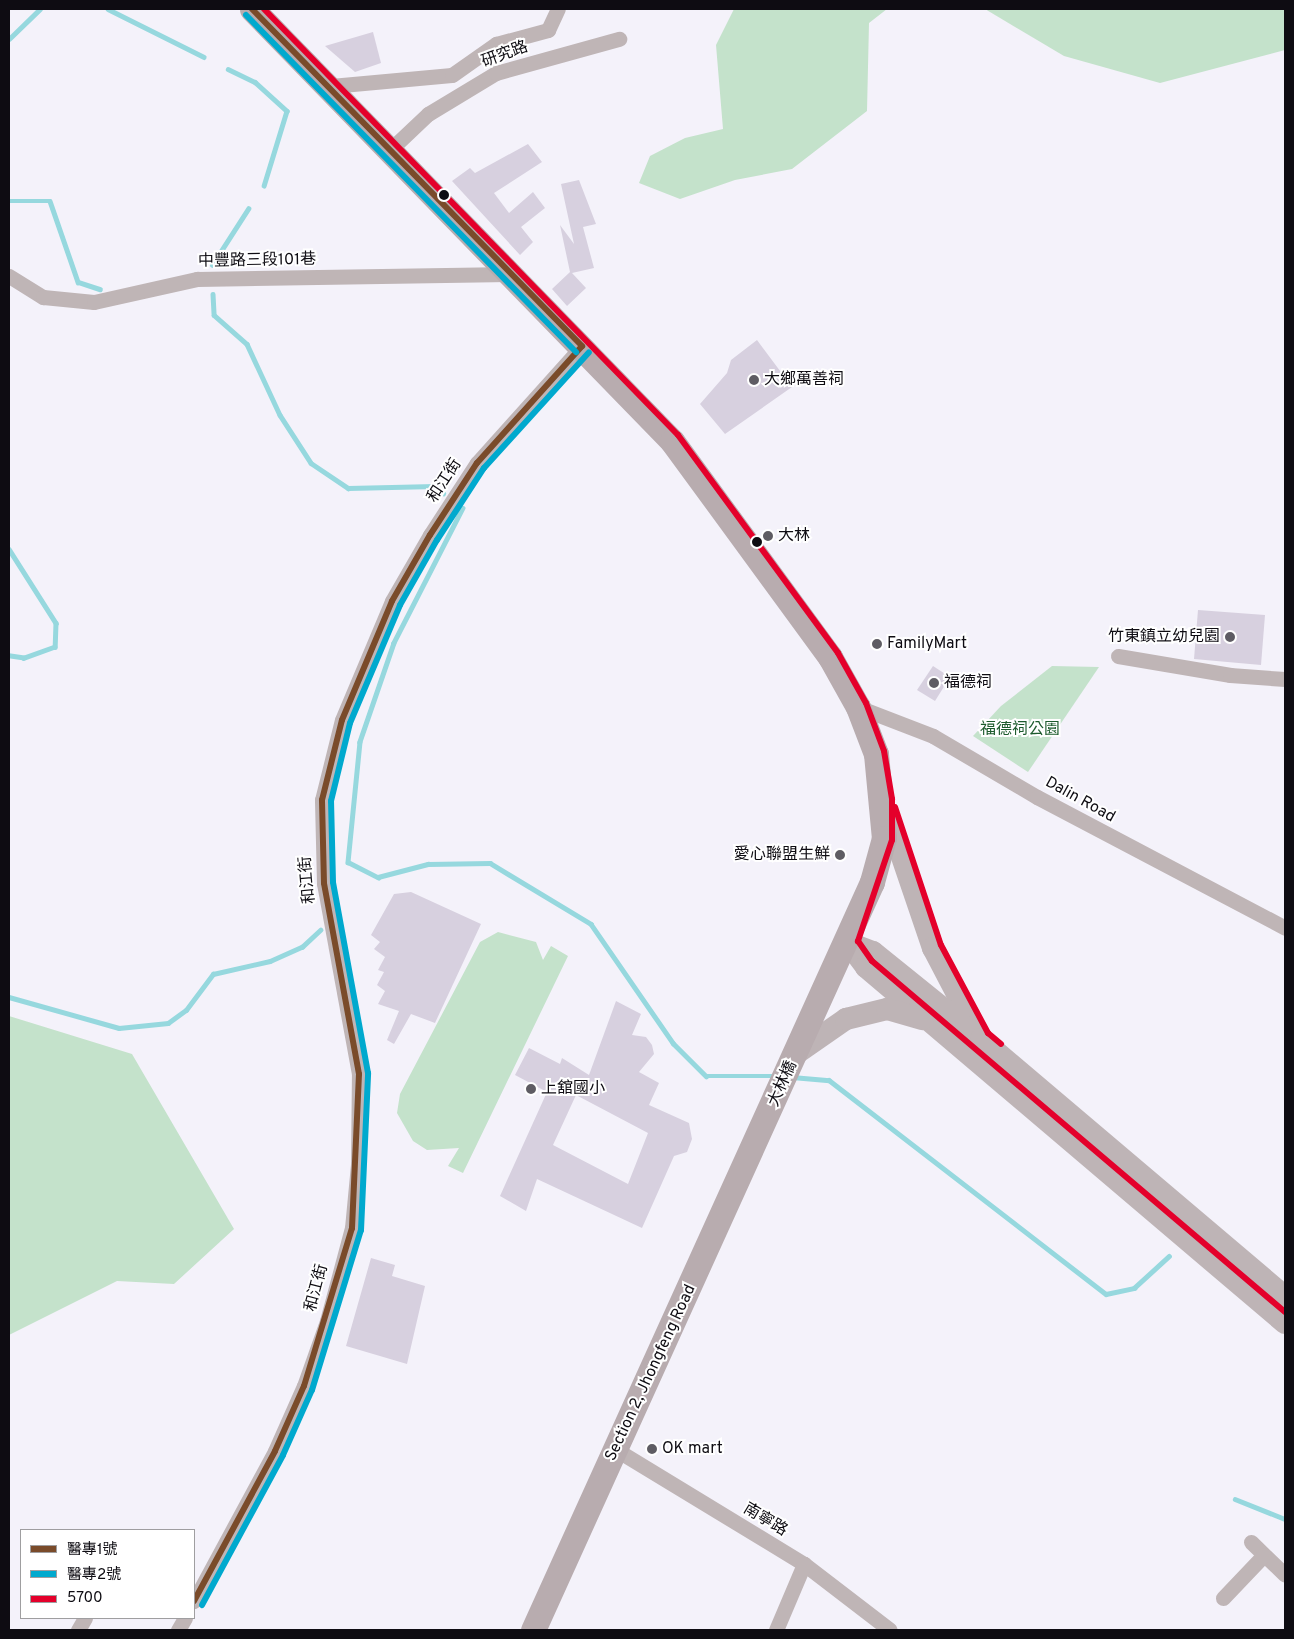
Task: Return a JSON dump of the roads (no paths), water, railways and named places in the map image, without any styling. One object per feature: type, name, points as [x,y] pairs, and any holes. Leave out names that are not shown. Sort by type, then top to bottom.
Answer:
[{"type":"main road","points":[[252,9],[392,148],[672,441],[807,622],[858,707],[876,754],[883,800],[884,838],[848,943],[797,1053]]},
{"type":"main road","name":"大林橋","points":[[769,1115],[797,1053]]},
{"type":"main road","name":"Section 2, Jhongfeng Road","points":[[532,1630],[769,1115]]},
{"type":"street","name":"研究路","points":[[331,86],[452,75],[496,44],[548,30],[558,9]]},
{"type":"street","name":"研究路","points":[[392,148],[428,114],[496,73],[619,39]]},
{"type":"street","name":"中豐路三段101巷","points":[[9,276],[42,297],[94,302],[196,280],[514,274]]},
{"type":"street","name":"和江街","points":[[195,1599],[275,1451],[304,1386],[327,1321],[352,1228],[358,1164],[359,1074],[324,883],[322,800],[342,720],[392,602],[435,527],[477,463],[582,346]]},
{"type":"street","points":[[1118,656],[1230,675],[1285,679]]},
{"type":"street","name":"Dalin Road","points":[[858,707],[933,736],[1054,806],[1285,928]]},
{"type":"street","points":[[883,800],[933,948],[981,1039]]},
{"type":"street","points":[[848,943],[866,967],[1285,1322]]},
{"type":"street","points":[[848,943],[873,952],[981,1039],[1285,1297]]},
{"type":"street","points":[[797,1053],[846,1018],[887,1009],[933,1022]]},
{"type":"street","name":"南寧路","points":[[616,1449],[804,1564],[890,1630]]},
{"type":"street","points":[[1251,1542],[1285,1575]]},
{"type":"street","points":[[1223,1598],[1264,1555]]},
{"type":"street","points":[[776,1630],[804,1564]]},
{"type":"street","points":[[78,1630],[84,1619]]},
{"type":"street","points":[[178,1630],[184,1619]]},
{"type":"waterway","points":[[9,39],[40,9]]},
{"type":"waterway","points":[[108,9],[204,57]]},
{"type":"waterway","points":[[228,69],[255,82],[287,111],[264,186]]},
{"type":"waterway","points":[[9,201],[50,201],[78,282],[100,289]]},
{"type":"waterway","points":[[212,265],[248,209]]},
{"type":"waterway","points":[[213,294],[214,315],[247,344],[280,415],[311,463],[348,488],[435,486],[443,493]]},
{"type":"waterway","points":[[463,508],[394,643],[360,742],[348,862],[378,877],[428,864],[490,863],[591,924],[673,1043],[706,1076],[774,1076]]},
{"type":"waterway","points":[[9,549],[56,623],[55,647],[24,658],[9,656]]},
{"type":"waterway","points":[[9,997],[119,1028],[168,1023],[186,1010],[213,974],[270,961],[302,947],[320,930]]},
{"type":"waterway","points":[[792,1077],[829,1080],[1106,1294],[1134,1288],[1169,1256]]},
{"type":"waterway","points":[[1235,1499],[1285,1519]]},
{"type":"place","name":"大鄉萬善祠","points":[[754,380]]},
{"type":"place","name":"大林","points":[[768,536]]},
{"type":"place","name":"竹東鎮立幼兒園","points":[[1230,637]]},
{"type":"place","name":"FamilyMart","points":[[877,644]]},
{"type":"place","name":"福德祠","points":[[934,683]]},
{"type":"place","name":"愛心聯盟生鮮","points":[[840,855]]},
{"type":"place","name":"上舘國小","points":[[531,1089]]},
{"type":"place","name":"OK mart","points":[[652,1449]]},
{"type":"park label","name":"福德祠公園","points":[[1020,730]]}]
